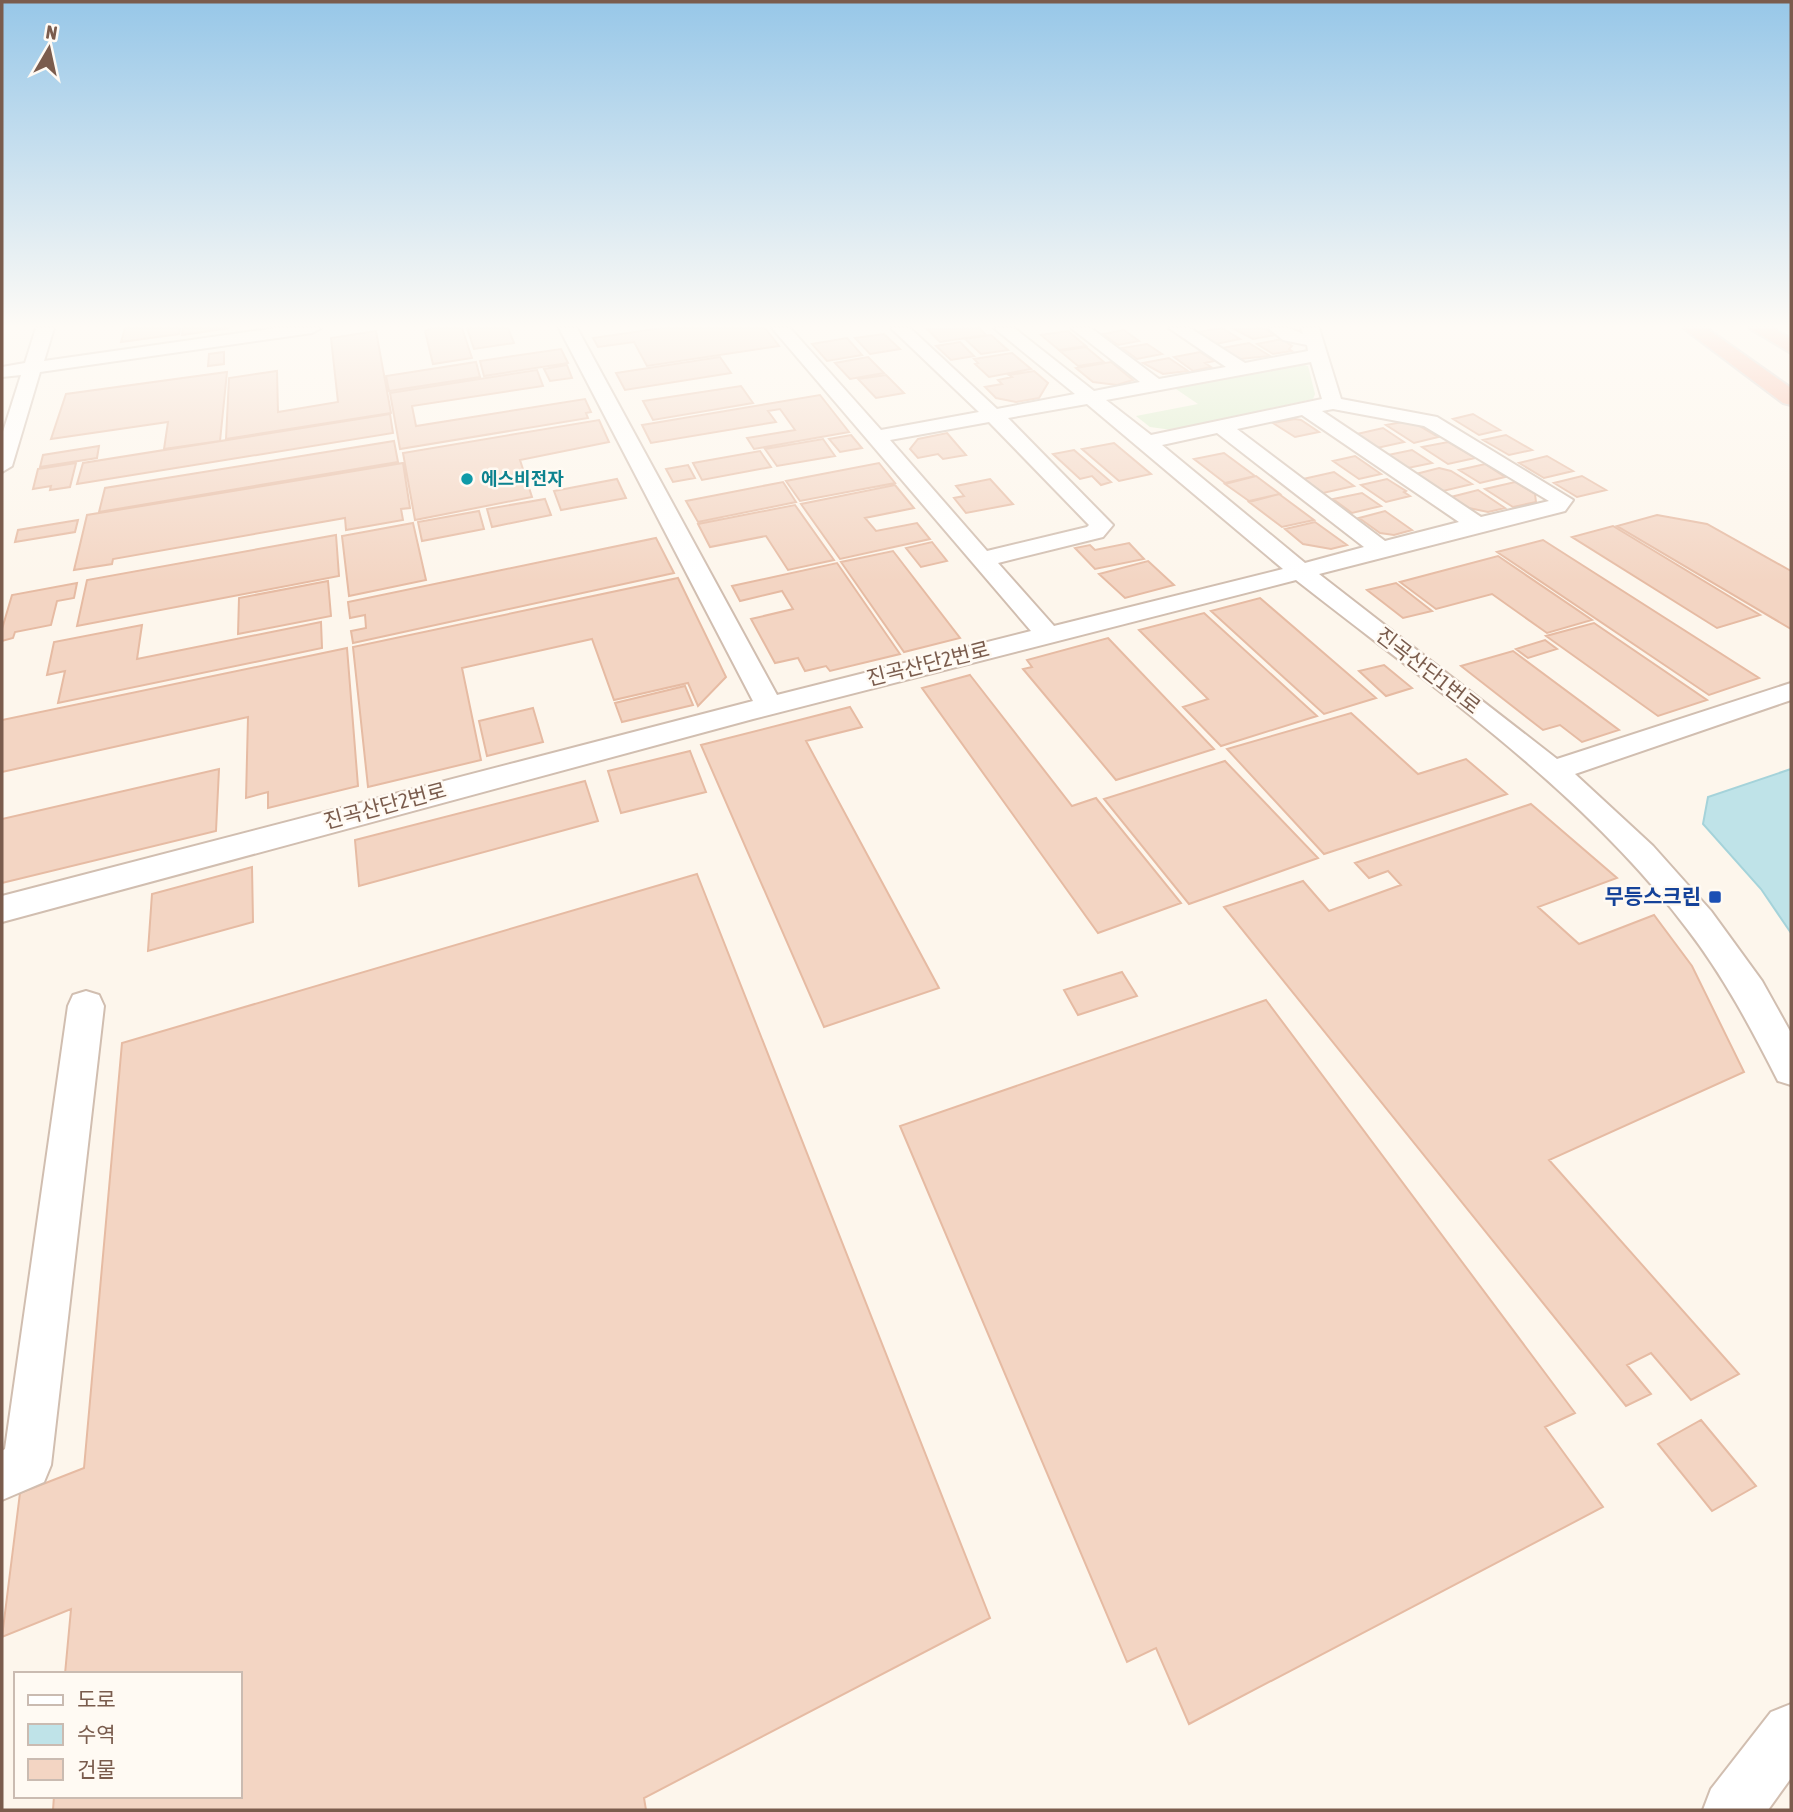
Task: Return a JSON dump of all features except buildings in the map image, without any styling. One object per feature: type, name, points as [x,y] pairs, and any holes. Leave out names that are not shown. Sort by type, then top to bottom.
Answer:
[{"type":"street","points":[[2,466],[19,413]]},
{"type":"street","points":[[613,413],[768,704]]},
{"type":"street","points":[[855,413],[1047,634]]},
{"type":"street","points":[[983,559],[1095,532],[1102,525],[990,413]]},
{"type":"street","points":[[876,437],[1005,413]]},
{"type":"street","points":[[1109,413],[1301,572]]},
{"type":"street","name":"진곡산단2번로","points":[[1147,442],[1286,413]]},
{"type":"street","points":[[1313,413],[1475,523]]},
{"type":"street","name":"진곡산단2번로","points":[[2,909],[768,704],[1301,572],[1475,523],[1557,506],[1562,500],[1430,421],[1385,413]]},
{"type":"street","points":[[1222,427],[1381,549]]},
{"type":"street","name":"진곡산단1번로","points":[[1301,572],[1554,770],[1656,865],[1721,949],[1774,1029],[1791,1069]]},
{"type":"street","points":[[1554,770],[1791,691]]},
{"type":"street","points":[[2,1475],[27,1465],[86,1006]]},
{"type":"street","points":[[1732,1810],[1791,1732]]},
{"type":"green space","points":[[1154,413],[1251,413],[1172,430],[1150,427],[1136,416]]},
{"type":"water","points":[[1791,769],[1791,933],[1761,889],[1703,824],[1708,797]]},
{"type":"place","name":"에스비전자","points":[[467,479]]},
{"type":"place","name":"무등스크린","points":[[1715,897]]}]
